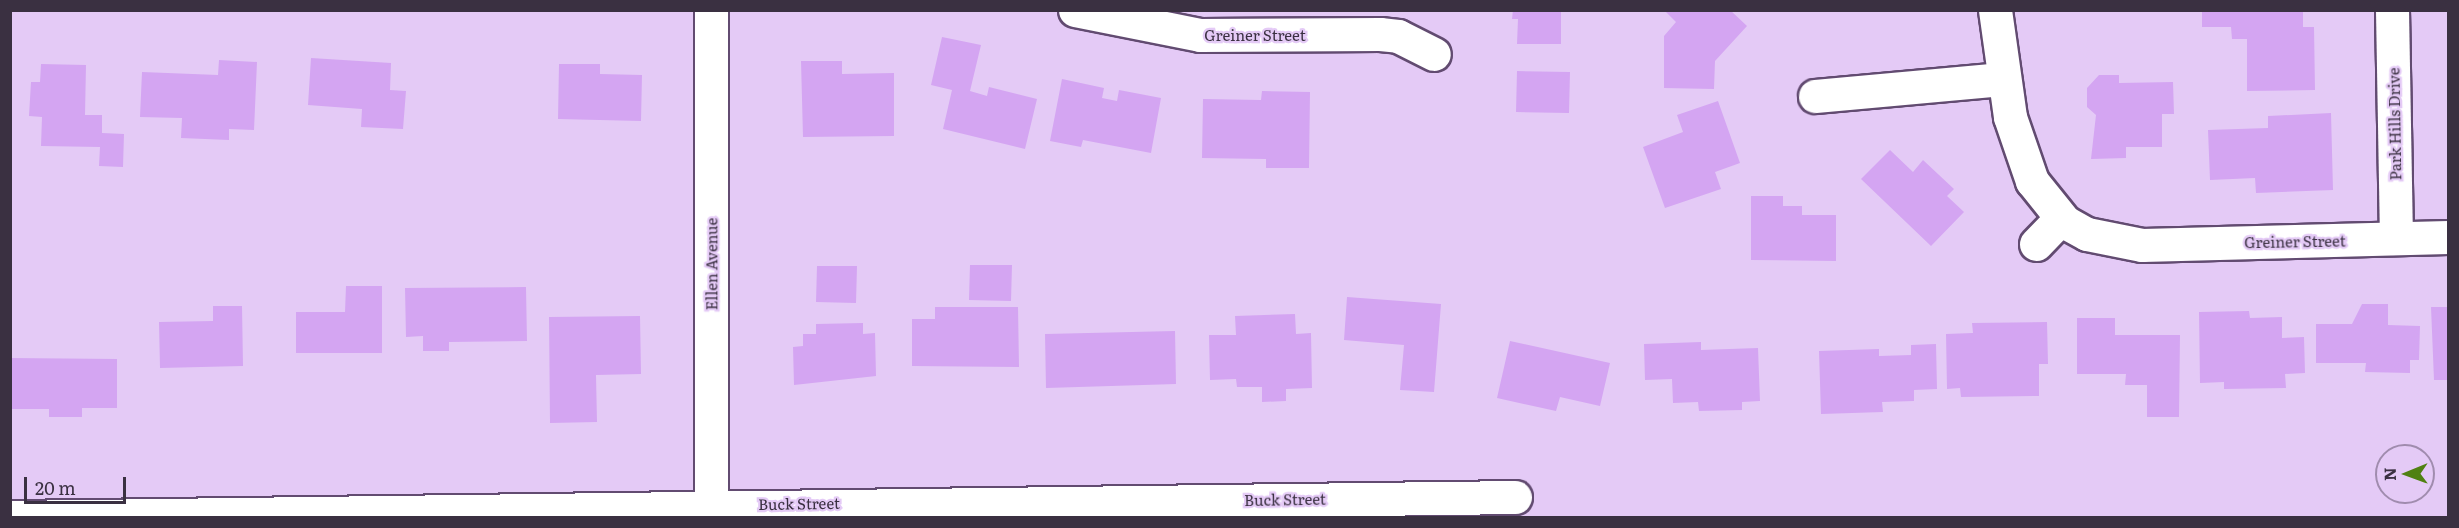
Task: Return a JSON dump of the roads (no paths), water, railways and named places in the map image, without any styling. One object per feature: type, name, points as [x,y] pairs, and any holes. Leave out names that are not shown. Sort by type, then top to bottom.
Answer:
[{"type":"street","name":"Ellen Avenue","points":[[711,10],[711,511]]},
{"type":"street","name":"Greiner Street","points":[[1075,10],[1200,35],[1398,36],[1434,54]]},
{"type":"street","points":[[1995,10],[2002,80],[2032,181],[2061,218],[2036,244]]},
{"type":"street","name":"Park Hills Drive","points":[[2392,10],[2396,238]]},
{"type":"street","points":[[1815,96],[2002,80]]},
{"type":"street","name":"Greiner Street","points":[[2061,218],[2087,234],[2142,244],[2448,237]]},
{"type":"street","name":"Buck Street","points":[[10,517],[711,511],[1515,497]]}]
